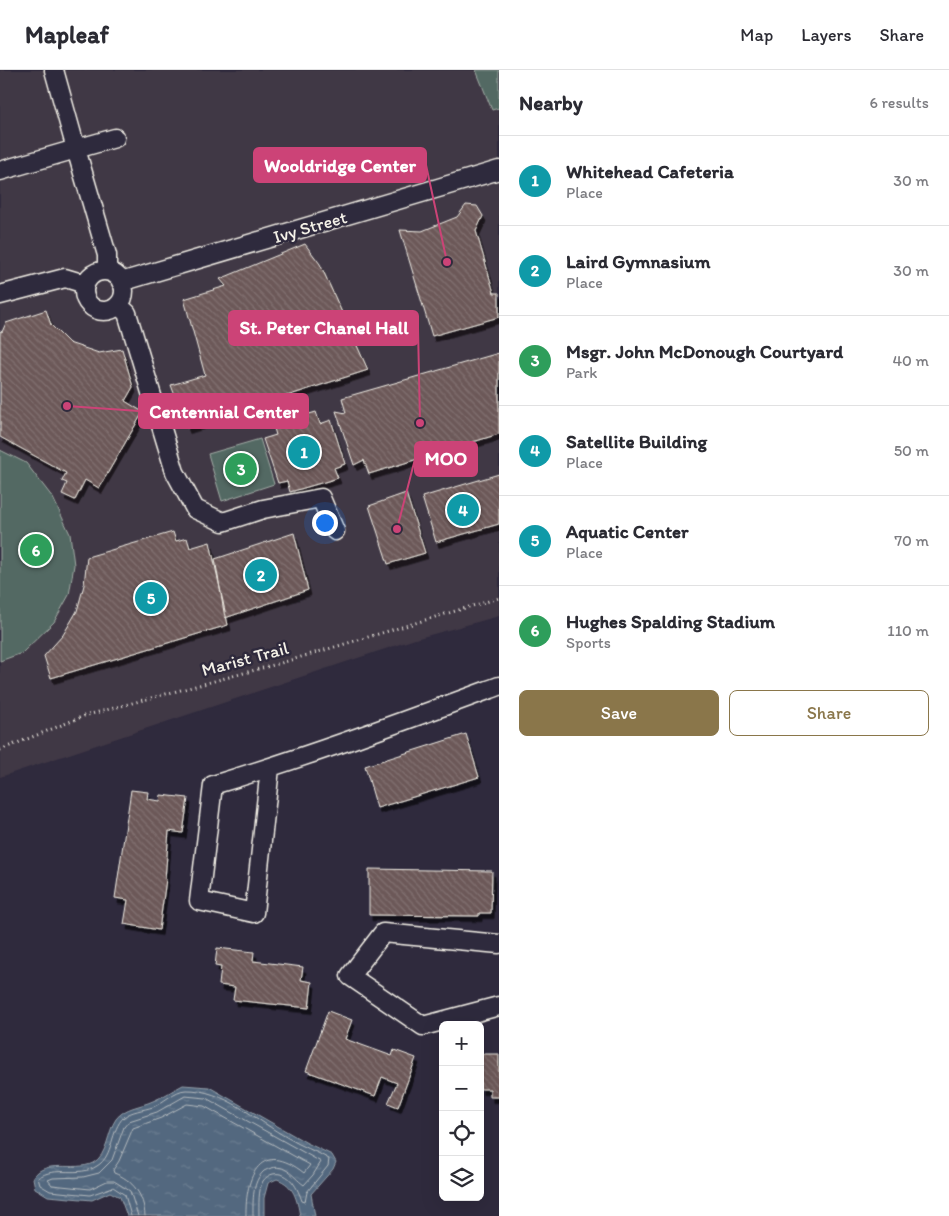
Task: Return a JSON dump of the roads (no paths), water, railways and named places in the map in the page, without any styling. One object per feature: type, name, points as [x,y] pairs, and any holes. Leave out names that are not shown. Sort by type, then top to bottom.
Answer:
[{"type":"street","points":[[54,70],[108,255],[107,271]]},
{"type":"street","points":[[0,171],[115,138]]},
{"type":"street","name":"Ivy Street","points":[[121,282],[499,170]]},
{"type":"street","points":[[107,271],[117,276],[121,282],[123,293],[118,305],[106,310],[93,308],[85,298],[85,284],[93,274],[107,271]]},
{"type":"street","points":[[0,295],[65,278],[85,284]]},
{"type":"street","points":[[118,305],[127,313],[175,472],[195,509],[223,522],[263,509],[321,498],[335,531]]},
{"type":"street","points":[[270,768],[254,913],[199,901],[213,785],[270,768],[499,686]]},
{"type":"street","points":[[499,944],[383,933],[350,976],[423,1026],[499,1006]]},
{"type":"water","points":[[183,1085],[209,1087],[307,1143],[332,1155],[336,1162],[333,1169],[311,1194],[315,1216],[300,1216],[294,1193],[287,1185],[277,1179],[268,1183],[264,1198],[264,1216],[127,1216],[120,1197],[110,1192],[92,1200],[48,1196],[35,1188],[33,1178],[44,1168],[93,1163],[102,1155],[113,1124],[120,1115]]},
{"type":"place","name":"Wooldridge Center","points":[[447,262]]},
{"type":"place","name":"Centennial Center","points":[[67,406]]},
{"type":"place","name":"St. Peter Chanel Hall","points":[[420,423]]},
{"type":"place","name":"Whitehead Cafeteria","points":[[304,452]]},
{"type":"place","name":"Msgr. John McDonough Courtyard","points":[[241,469]]},
{"type":"place","name":"Satellite Building","points":[[463,510]]},
{"type":"place","name":"MOO","points":[[397,529]]},
{"type":"place","name":"Hughes Spalding Stadium","points":[[36,550]]},
{"type":"place","name":"Laird Gymnasium","points":[[261,575]]},
{"type":"place","name":"Aquatic Center","points":[[151,598]]}]
